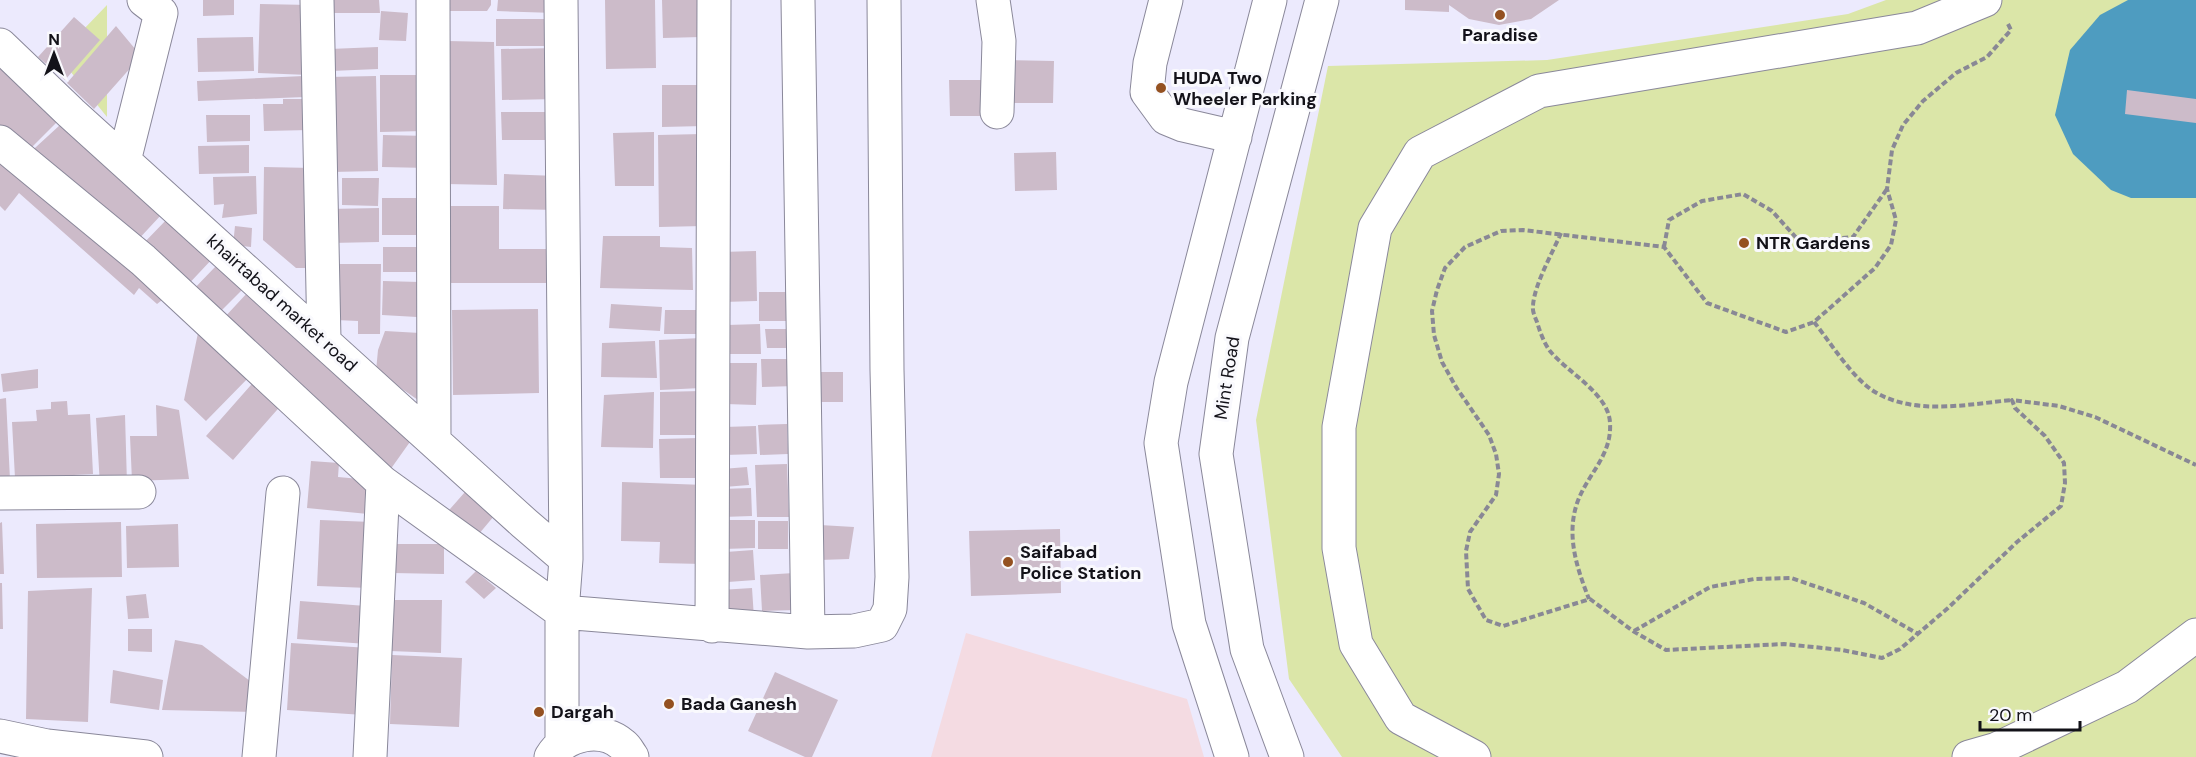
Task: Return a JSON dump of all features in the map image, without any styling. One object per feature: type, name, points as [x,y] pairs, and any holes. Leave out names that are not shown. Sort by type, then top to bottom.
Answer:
[{"type":"street","points":[[124,161],[161,13],[144,0]]},
{"type":"street","points":[[317,0],[324,340]]},
{"type":"street","points":[[433,0],[434,441]]},
{"type":"street","points":[[557,750],[566,559],[561,0]]},
{"type":"street","points":[[712,626],[714,0]]},
{"type":"street","points":[[798,0],[808,632]]},
{"type":"street","points":[[0,142],[143,261],[383,483],[562,612],[712,626],[808,632],[854,631],[882,625],[890,609],[892,577],[887,370],[884,0]]},
{"type":"street","points":[[993,0],[999,41],[997,112]]},
{"type":"street","points":[[1166,0],[1150,63],[1147,92],[1167,118],[1183,125],[1235,136]]},
{"type":"street","points":[[1232,757],[1189,624],[1161,442],[1171,382],[1270,0]]},
{"type":"street","name":"Mint Road","points":[[1287,757],[1247,649],[1216,454],[1232,338],[1322,0]]},
{"type":"street","points":[[1474,757],[1401,718],[1356,644],[1339,548],[1339,428],[1374,228],[1420,153],[1539,91],[1917,28],[1995,10]]},
{"type":"street","name":"khairtabad market road","points":[[0,45],[124,161],[566,559]]},
{"type":"street","points":[[1161,442],[1216,454]]},
{"type":"street","points":[[370,757],[383,483]]},
{"type":"street","points":[[0,493],[139,492]]},
{"type":"street","points":[[259,757],[283,493]]},
{"type":"street","points":[[1969,757],[1997,749],[2127,687],[2196,635]]},
{"type":"street","points":[[557,750],[582,734],[603,735],[622,744],[632,757]]},
{"type":"street","points":[[0,736],[47,751],[146,757]]},
{"type":"path","points":[[1590,599],[1503,626],[1485,620],[1468,590],[1466,551],[1470,532],[1496,495],[1499,474],[1496,454],[1489,435],[1442,362],[1434,335],[1432,311],[1445,268],[1465,247],[1500,231],[1561,233],[1664,247],[1707,303],[1786,332],[1814,322],[1875,268],[1891,245],[1896,220],[1887,189],[1892,150],[1903,125],[1923,101],[1956,73],[1987,57],[2012,30],[1995,10]]},
{"type":"path","points":[[1664,247],[1669,220],[1702,201],[1743,194],[1772,211],[1800,242],[1853,237],[1887,189]]},
{"type":"path","points":[[1561,233],[1535,292],[1532,307],[1541,334],[1550,351],[1588,386],[1606,408],[1610,421],[1609,436],[1602,460],[1579,497],[1572,524],[1573,549],[1578,572],[1590,599],[1633,631],[1666,650],[1784,644],[1842,650],[1882,658],[1900,649],[2017,542],[2061,506],[2065,483],[2064,463],[2045,436],[2015,408],[2012,400]]},
{"type":"path","points":[[1814,322],[1857,376],[1874,391],[1896,401],[1935,406],[2012,400],[2059,406],[2095,417],[2196,465]]},
{"type":"path","points":[[1633,631],[1710,587],[1754,579],[1791,578],[1864,603],[1918,634]]},
{"type":"shaded area","points":[[966,633],[1187,699],[1204,757],[931,757]]},
{"type":"green space","name":"NTR Gardens","points":[[1886,0],[2196,0],[2196,757],[1342,757],[1289,679],[1256,420],[1328,66],[1547,60],[1848,14]]},
{"type":"green space","points":[[107,5],[107,117],[58,56]]},
{"type":"water","points":[[2128,0],[2196,0],[2196,198],[2131,198],[2111,190],[2073,154],[2055,115],[2070,50],[2100,15]]},
{"type":"building","points":[[203,0],[234,0],[234,15],[203,16]]},
{"type":"building","points":[[329,0],[379,0],[380,13],[330,13]]},
{"type":"building","points":[[445,0],[491,0],[491,5],[487,11],[445,11]]},
{"type":"building","points":[[498,0],[555,0],[555,13],[497,11]]},
{"type":"building","points":[[605,0],[655,0],[656,68],[606,69]]},
{"type":"building","points":[[662,0],[700,0],[701,37],[663,38]]},
{"type":"building","name":"Paradise","points":[[1405,0],[1559,0],[1531,19],[1499,25],[1469,19],[1449,5],[1449,12],[1405,10]]},
{"type":"building","points":[[260,4],[310,5],[309,75],[258,73]]},
{"type":"building","points":[[381,11],[408,13],[406,41],[379,40]]},
{"type":"building","points":[[74,17],[100,40],[65,80],[38,57]]},
{"type":"building","points":[[496,19],[560,19],[550,46],[496,46]]},
{"type":"building","points":[[116,26],[141,56],[94,109],[67,83]]},
{"type":"building","points":[[253,37],[254,71],[198,72],[197,38]]},
{"type":"building","points":[[447,41],[494,42],[497,185],[446,184]]},
{"type":"building","points":[[378,47],[378,69],[331,71],[330,49]]},
{"type":"building","points":[[557,48],[558,99],[502,100],[501,49]]},
{"type":"building","points":[[1009,60],[1054,61],[1053,103],[1009,103]]},
{"type":"building","points":[[0,66],[60,119],[26,153],[0,133]]},
{"type":"building","points":[[380,75],[425,75],[425,131],[380,132]]},
{"type":"building","points":[[304,76],[305,97],[198,101],[197,81]]},
{"type":"building","points":[[376,76],[378,171],[331,172],[328,77]]},
{"type":"building","points":[[949,80],[985,80],[986,116],[950,116]]},
{"type":"building","points":[[662,85],[703,85],[704,126],[662,127]]},
{"type":"building","points":[[2127,90],[2196,99],[2196,123],[2125,114]]},
{"type":"building","points":[[283,99],[304,99],[310,130],[264,131],[263,104],[283,104]]},
{"type":"building","points":[[501,112],[555,112],[558,140],[502,140]]},
{"type":"building","points":[[206,115],[250,115],[250,141],[207,142]]},
{"type":"building","points":[[60,125],[162,214],[135,243],[24,158]]},
{"type":"building","points":[[654,132],[654,186],[615,186],[613,133]]},
{"type":"building","points":[[702,134],[703,226],[659,227],[658,135]]},
{"type":"building","points":[[383,135],[429,136],[428,168],[382,167]]},
{"type":"building","points":[[249,145],[249,173],[199,174],[198,146]]},
{"type":"building","points":[[0,147],[171,293],[157,304],[139,288],[134,295],[19,193],[5,211],[0,206]]},
{"type":"building","points":[[1056,152],[1057,190],[1015,191],[1014,153]]},
{"type":"building","points":[[264,167],[313,168],[312,268],[296,268],[263,240]]},
{"type":"building","points":[[504,174],[558,176],[558,210],[503,209]]},
{"type":"building","points":[[256,176],[257,214],[222,218],[224,204],[214,205],[213,177]]},
{"type":"building","points":[[342,178],[379,178],[378,206],[342,205]]},
{"type":"building","points":[[382,198],[426,198],[426,235],[382,235]]},
{"type":"building","points":[[448,206],[499,206],[499,249],[552,249],[552,283],[449,283]]},
{"type":"building","points":[[379,208],[379,242],[330,243],[328,209]]},
{"type":"building","points":[[171,215],[214,257],[183,290],[139,248]]},
{"type":"building","points":[[235,226],[252,228],[251,247],[233,245]]},
{"type":"building","points":[[603,236],[660,236],[660,247],[692,248],[693,290],[600,288]]},
{"type":"building","points":[[383,247],[422,247],[422,272],[383,272]]},
{"type":"building","points":[[756,251],[757,301],[723,302],[721,252]]},
{"type":"building","points":[[336,264],[381,264],[380,334],[358,334],[358,321],[336,320]]},
{"type":"building","points":[[216,266],[242,290],[215,317],[190,293]]},
{"type":"building","points":[[383,281],[419,282],[417,317],[382,315]]},
{"type":"building","points":[[248,292],[412,439],[390,470],[223,319]]},
{"type":"building","points":[[759,292],[793,292],[793,321],[759,321]]},
{"type":"building","points":[[611,304],[662,307],[660,331],[609,328]]},
{"type":"building","points":[[538,309],[539,393],[453,395],[452,310]]},
{"type":"building","points":[[665,310],[699,310],[699,334],[664,334]]},
{"type":"building","points":[[760,324],[761,354],[728,354],[727,325]]},
{"type":"building","points":[[765,329],[792,329],[792,348],[767,348]]},
{"type":"building","points":[[385,331],[420,333],[418,400],[376,371],[378,350]]},
{"type":"building","points":[[198,333],[253,373],[206,421],[184,400]]},
{"type":"building","points":[[701,338],[701,388],[660,390],[659,340]]},
{"type":"building","points":[[655,341],[657,378],[601,377],[602,343]]},
{"type":"building","points":[[761,359],[795,359],[795,386],[762,387]]},
{"type":"building","points":[[727,363],[757,363],[756,405],[726,404]]},
{"type":"building","points":[[38,369],[38,388],[3,392],[1,374]]},
{"type":"building","points":[[814,372],[843,372],[843,402],[814,402]]},
{"type":"building","points":[[257,378],[284,402],[233,460],[206,436]]},
{"type":"building","points":[[701,391],[699,435],[660,435],[660,392]]},
{"type":"building","points":[[654,392],[653,448],[601,447],[604,395]]},
{"type":"building","points":[[6,398],[10,480],[0,480],[0,399]]},
{"type":"building","points":[[67,401],[68,415],[90,414],[93,474],[15,478],[12,422],[37,421],[36,410],[51,409],[51,402]]},
{"type":"building","points":[[156,405],[179,410],[189,479],[132,481],[130,436],[157,436]]},
{"type":"building","points":[[125,415],[127,484],[100,486],[96,418]]},
{"type":"building","points":[[787,424],[788,454],[760,455],[758,425]]},
{"type":"building","points":[[756,426],[757,454],[725,455],[724,427]]},
{"type":"building","points":[[699,438],[699,478],[660,478],[659,439]]},
{"type":"building","points":[[311,461],[339,463],[338,477],[371,480],[368,514],[307,508]]},
{"type":"building","points":[[787,464],[789,517],[757,517],[755,465]]},
{"type":"building","points":[[747,467],[749,485],[724,487],[722,469]]},
{"type":"building","points":[[622,482],[705,485],[703,564],[659,563],[660,542],[621,541]]},
{"type":"building","points":[[751,488],[752,516],[722,517],[721,489]]},
{"type":"building","points":[[465,492],[494,516],[473,541],[443,517]]},
{"type":"building","points":[[320,520],[372,522],[369,588],[317,586]]},
{"type":"building","points":[[723,520],[755,520],[755,548],[723,549]]},
{"type":"building","points":[[758,521],[788,521],[788,549],[758,549]]},
{"type":"building","points":[[2,522],[4,574],[0,574],[0,523]]},
{"type":"building","points":[[121,522],[122,577],[37,578],[36,524]]},
{"type":"building","points":[[178,524],[179,567],[127,568],[126,526]]},
{"type":"building","points":[[820,525],[854,527],[849,559],[820,560]]},
{"type":"building","points":[[1060,529],[1061,593],[971,596],[969,531]]},
{"type":"building","points":[[394,544],[444,544],[444,574],[393,573]]},
{"type":"building","points":[[753,550],[755,580],[728,582],[726,552]]},
{"type":"building","points":[[476,571],[496,588],[484,599],[465,582]]},
{"type":"building","points":[[794,573],[796,610],[762,611],[760,575]]},
{"type":"building","points":[[0,583],[2,583],[3,629],[0,629]]},
{"type":"building","points":[[92,588],[88,722],[26,719],[28,591]]},
{"type":"building","points":[[752,588],[754,618],[723,621],[720,590]]},
{"type":"building","points":[[146,594],[149,618],[128,619],[126,596]]},
{"type":"building","points":[[391,600],[442,600],[441,653],[390,651]]},
{"type":"building","points":[[300,601],[366,606],[367,644],[297,639]]},
{"type":"building","points":[[128,629],[152,629],[152,652],[128,651]]},
{"type":"building","points":[[175,640],[202,645],[258,687],[255,712],[162,710]]},
{"type":"building","points":[[291,643],[369,648],[364,715],[287,710]]},
{"type":"building","points":[[392,655],[462,658],[459,727],[390,724]]},
{"type":"building","points":[[113,670],[163,680],[159,710],[110,703]]},
{"type":"building","points":[[775,672],[838,700],[812,757],[805,757],[748,731]]},
{"type":"place","name":"Paradise","points":[[1500,15]]},
{"type":"place","name":"HUDA Two Wheeler Parking","points":[[1161,88]]},
{"type":"place","name":"NTR Gardens","points":[[1744,243]]},
{"type":"place","name":"Saifabad Police Station","points":[[1008,562]]},
{"type":"place","name":"Bada Ganesh","points":[[669,704]]},
{"type":"place","name":"Dargah","points":[[539,712]]}]
